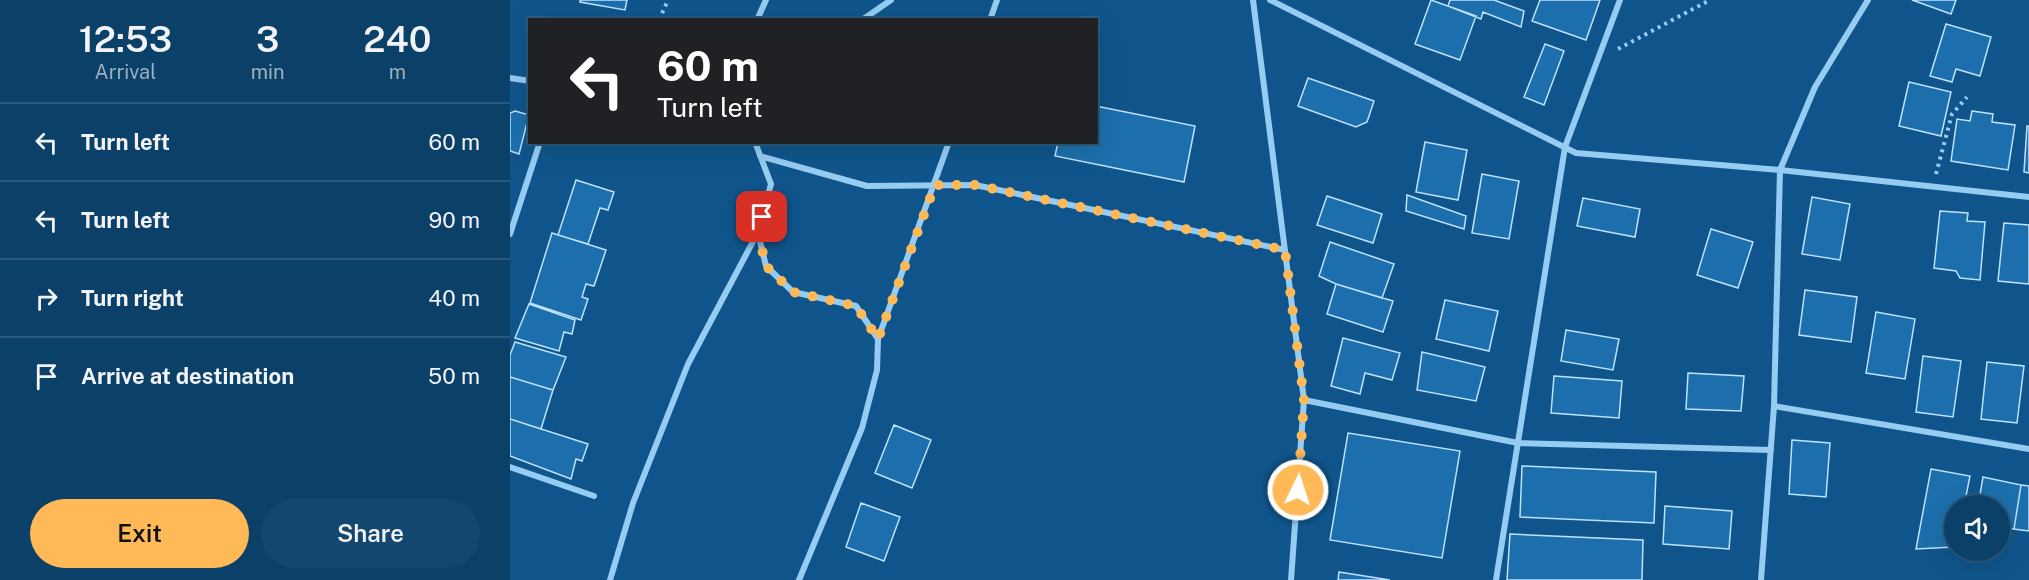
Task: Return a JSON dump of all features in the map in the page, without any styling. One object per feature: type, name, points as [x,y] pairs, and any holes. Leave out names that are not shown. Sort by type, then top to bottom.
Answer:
[{"type":"street","points":[[758,18],[766,0]]},
{"type":"street","points":[[865,18],[891,0]]},
{"type":"street","points":[[991,18],[997,0]]},
{"type":"street","points":[[1253,0],[1304,400],[1291,580]]},
{"type":"street","points":[[1270,0],[1576,153],[1780,170],[2029,197]]},
{"type":"street","points":[[1496,580],[1565,147],[1620,0]]},
{"type":"street","points":[[1761,580],[1774,406],[1780,170],[1815,87],[1868,0]]},
{"type":"street","points":[[510,78],[528,81]]},
{"type":"street","points":[[510,234],[539,144]]},
{"type":"street","points":[[610,580],[633,503],[688,364],[758,233],[771,184],[757,144]]},
{"type":"street","points":[[800,580],[862,428],[877,370],[878,339],[948,144]]},
{"type":"street","points":[[760,156],[867,186],[975,185],[1285,250]]},
{"type":"street","points":[[758,233],[766,266],[793,292],[856,306],[878,339]]},
{"type":"street","points":[[1304,400],[1518,443],[1771,450]]},
{"type":"street","points":[[1774,406],[2029,449]]},
{"type":"street","points":[[510,466],[594,496]]},
{"type":"path","points":[[660,18],[668,0]]},
{"type":"path","points":[[1597,60],[1710,0]]},
{"type":"path","points":[[1933,186],[1952,114],[1967,97]]},
{"type":"building","points":[[580,0],[627,0],[625,10],[580,2]]},
{"type":"building","points":[[1431,0],[1476,16],[1460,60],[1415,44]]},
{"type":"building","points":[[1450,0],[1494,0],[1524,11],[1521,27],[1483,12],[1481,19],[1448,6]]},
{"type":"building","points":[[1540,0],[1600,0],[1586,40],[1532,21]]},
{"type":"building","points":[[1912,0],[1956,0],[1951,14]]},
{"type":"building","points":[[1946,24],[1991,37],[1980,76],[1956,69],[1952,82],[1930,76]]},
{"type":"building","points":[[1545,44],[1564,51],[1544,105],[1524,97]]},
{"type":"building","points":[[1308,78],[1374,101],[1367,122],[1356,127],[1298,106]]},
{"type":"building","points":[[1909,82],[1951,92],[1941,136],[1899,126]]},
{"type":"building","points":[[1098,106],[1195,126],[1184,182],[1055,156],[1058,144],[1098,144]]},
{"type":"building","points":[[515,111],[528,115],[519,154],[510,151],[510,113]]},
{"type":"building","points":[[1972,111],[1993,114],[1992,122],[2015,125],[2008,170],[1951,161],[1957,119],[1970,121]]},
{"type":"building","points":[[2027,126],[2029,126],[2029,173],[2024,172]]},
{"type":"building","points":[[1425,142],[1467,150],[1458,200],[1416,192]]},
{"type":"building","points":[[1482,174],[1519,181],[1509,239],[1472,233]]},
{"type":"building","points":[[576,180],[614,192],[608,210],[600,208],[588,244],[558,235]]},
{"type":"building","points":[[1407,195],[1466,216],[1464,229],[1406,211]]},
{"type":"building","points":[[1327,196],[1382,214],[1373,243],[1317,225]]},
{"type":"building","points":[[1812,197],[1850,204],[1840,260],[1802,254]]},
{"type":"building","points":[[1583,198],[1640,209],[1635,237],[1577,226]]},
{"type":"building","points":[[1940,211],[1968,213],[1967,221],[1985,222],[1980,280],[1960,278],[1956,271],[1934,268]]},
{"type":"building","points":[[2004,223],[2029,225],[2029,284],[1998,281]]},
{"type":"building","points":[[1711,229],[1753,242],[1738,288],[1697,275]]},
{"type":"building","points":[[552,233],[606,250],[594,286],[586,284],[582,297],[588,299],[581,320],[530,303]]},
{"type":"building","points":[[1330,242],[1394,264],[1382,298],[1336,284],[1319,276]]},
{"type":"building","points":[[1336,284],[1393,301],[1383,332],[1327,314]]},
{"type":"building","points":[[1805,290],[1857,297],[1851,342],[1799,335]]},
{"type":"building","points":[[1445,300],[1498,311],[1489,351],[1436,339]]},
{"type":"building","points":[[529,304],[575,320],[572,334],[564,332],[559,351],[515,338]]},
{"type":"building","points":[[1876,312],[1915,319],[1905,379],[1866,373]]},
{"type":"building","points":[[1566,330],[1619,339],[1613,370],[1561,361]]},
{"type":"building","points":[[1343,338],[1400,353],[1392,380],[1365,373],[1360,394],[1331,386]]},
{"type":"building","points":[[515,342],[566,357],[553,390],[510,377],[510,355]]},
{"type":"building","points":[[1422,352],[1485,367],[1476,401],[1417,390]]},
{"type":"building","points":[[1923,356],[1961,361],[1953,417],[1916,412]]},
{"type":"building","points":[[1987,362],[2024,366],[2017,423],[1981,419]]},
{"type":"building","points":[[1688,373],[1744,376],[1741,411],[1686,409]]},
{"type":"building","points":[[1554,376],[1622,381],[1619,418],[1551,413]]},
{"type":"building","points":[[510,377],[553,390],[541,429],[510,419]]},
{"type":"building","points":[[510,419],[588,444],[582,461],[576,459],[571,479],[510,456]]},
{"type":"building","points":[[894,425],[931,440],[912,488],[875,473]]},
{"type":"building","points":[[1348,433],[1460,451],[1442,558],[1330,540]]},
{"type":"building","points":[[1792,440],[1830,443],[1826,497],[1789,494]]},
{"type":"building","points":[[1522,466],[1656,472],[1654,523],[1520,517]]},
{"type":"building","points":[[1931,469],[1970,476],[1966,495],[1944,495],[1944,548],[1916,549]]},
{"type":"building","points":[[1983,477],[2021,485],[2014,529],[2010,529],[2010,495],[1980,495]]},
{"type":"building","points":[[2021,485],[2029,486],[2029,531],[2014,529]]},
{"type":"building","points":[[861,503],[900,517],[884,561],[846,547]]},
{"type":"building","points":[[1665,506],[1732,511],[1729,549],[1663,544]]},
{"type":"building","points":[[1510,534],[1643,540],[1642,580],[1507,580]]},
{"type":"building","points":[[1339,572],[1390,580],[1338,580]]},
{"type":"route","points":[[762,217],[758,233],[766,266],[793,292],[856,306],[878,339],[935,185],[975,185],[1285,250],[1304,400],[1298,490]]}]
